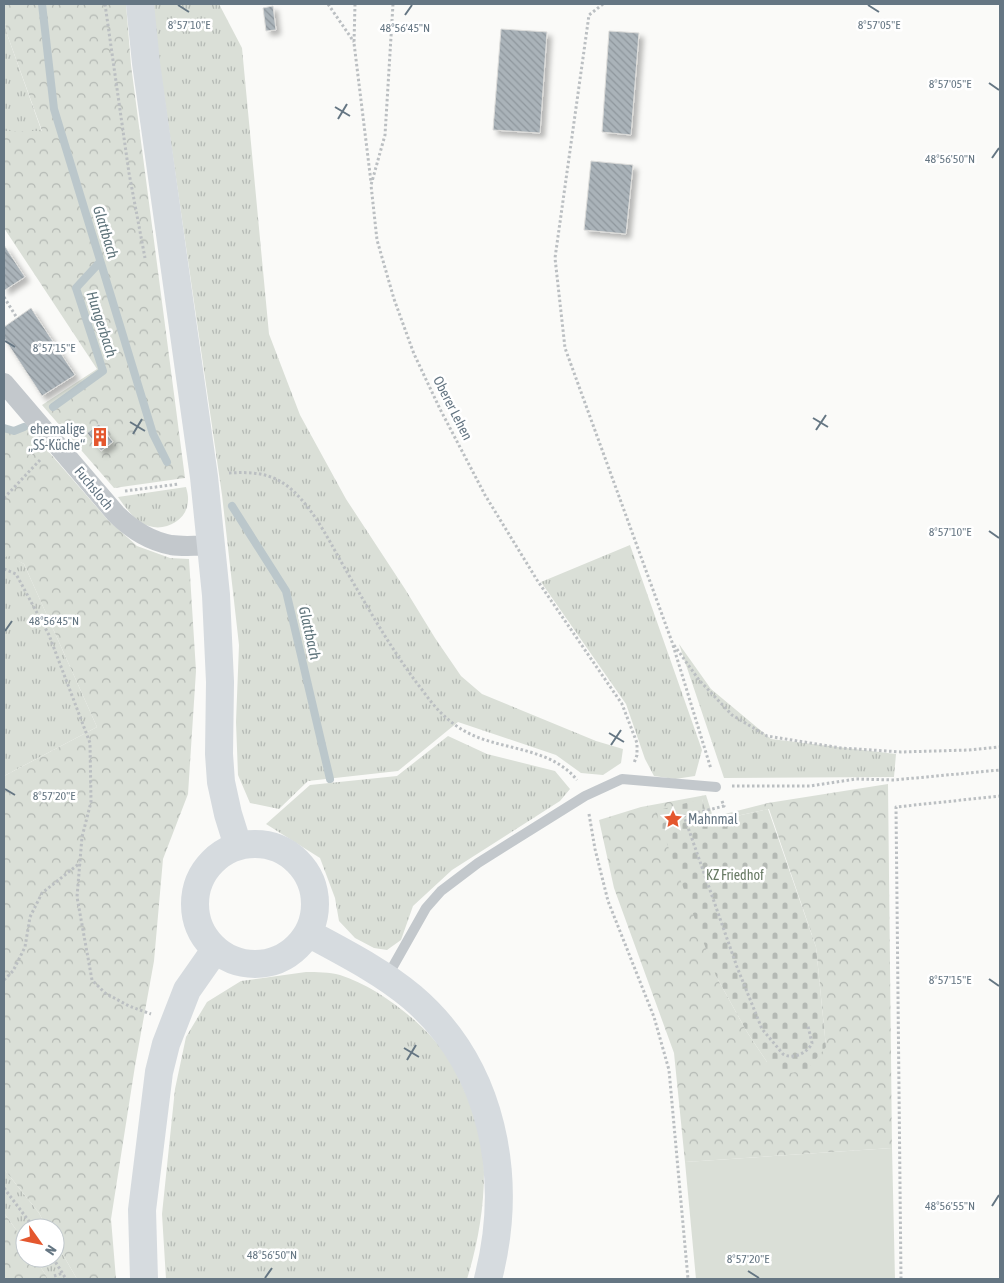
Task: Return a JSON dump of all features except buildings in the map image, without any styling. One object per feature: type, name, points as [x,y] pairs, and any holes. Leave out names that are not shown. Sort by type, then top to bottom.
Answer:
[{"type":"main road","points":[[140,4],[187,479],[211,546],[216,595],[220,682],[220,782],[238,846]]},
{"type":"main road","points":[[268,845],[281,850],[297,861],[308,876],[314,892],[315,909],[308,933],[300,945],[288,955],[273,962],[252,965],[239,963],[223,956],[204,938],[197,924],[194,904],[195,892],[202,874],[218,856],[238,846],[268,845]]},
{"type":"main road","points":[[308,933],[411,996],[446,1032],[463,1057],[484,1099],[494,1140],[499,1197],[495,1246],[488,1279]]},
{"type":"main road","points":[[144,1279],[144,1200],[160,1072],[166,1044],[187,990],[215,950]]},
{"type":"street","name":"Fuchsloch","points":[[4,383],[100,496],[128,526],[171,545],[211,546]]},
{"type":"lane","points":[[386,979],[426,908],[441,891],[478,863],[585,796],[622,780],[716,786]]},
{"type":"path","points":[[105,4],[129,173],[146,264]]},
{"type":"path","points":[[328,4],[354,43]]},
{"type":"path","points":[[355,4],[354,43],[371,185]]},
{"type":"path","name":"Oberer Lehen","points":[[393,4],[385,134],[371,185],[377,240],[394,298],[414,354],[440,409],[485,494],[537,580],[622,704],[638,743],[637,755],[633,765],[622,780]]},
{"type":"path","points":[[603,4],[588,15],[555,258],[566,348],[672,642],[716,786],[724,806],[684,816],[736,967],[762,1029],[782,1054],[787,1057],[793,1056],[809,1049],[812,1043],[808,1026]]},
{"type":"path","points":[[4,297],[17,318]]},
{"type":"path","points":[[4,498],[42,458]]},
{"type":"path","points":[[100,496],[221,473],[246,472],[275,478],[291,489],[311,512],[396,653],[436,708],[453,723],[478,737],[534,753],[560,765],[573,775],[585,796],[595,849],[608,901],[654,1017],[669,1070],[688,1279]]},
{"type":"path","points":[[4,569],[16,574],[48,635],[90,743],[92,802],[82,837],[77,897],[92,980],[106,993],[129,1006],[175,1023]]},
{"type":"path","points":[[672,642],[699,680],[732,716],[767,736],[841,748],[901,752],[1000,747]]},
{"type":"path","points":[[716,786],[810,786],[856,779],[894,780],[1000,770]]},
{"type":"path","points":[[901,1279],[896,807],[1000,796]]},
{"type":"path","points":[[4,980],[13,971],[25,947],[30,917],[42,893],[80,863]]},
{"type":"path","points":[[4,1188],[26,1218]]},
{"type":"path","points":[[60,1268],[66,1279]]},
{"type":"path","points":[[54,1276],[63,1273]]},
{"type":"green space","points":[[4,4],[126,4],[131,65],[185,478],[114,488],[42,405],[97,369],[4,228],[4,131],[42,131],[7,34]]},
{"type":"green space","points":[[153,4],[219,4],[242,48],[269,334],[300,415],[346,499],[461,676],[482,694],[596,741],[623,749],[621,763],[603,775],[581,773],[556,755],[458,722],[398,771],[308,781],[279,809],[250,803],[238,775],[236,722],[239,645],[222,495],[153,19]]},
{"type":"green space","points":[[4,18],[7,34],[42,132],[4,131]]},
{"type":"green space","points":[[28,428],[107,519],[137,546],[170,558],[189,559],[196,671],[188,794],[163,859],[154,961],[111,1219],[116,1279],[77,1279],[65,1258],[65,1218],[42,1218],[4,1169],[4,776],[97,727],[24,564],[9,556],[4,557],[4,430],[15,433]]},
{"type":"green space","points":[[186,487],[188,499],[185,512],[177,521],[161,527],[149,526],[140,522],[118,497]]},
{"type":"green space","points":[[630,545],[702,750],[695,776],[675,779],[654,776],[645,759],[626,704],[541,582]]},
{"type":"green space","points":[[9,555],[24,564],[97,727],[4,776],[4,557]]},
{"type":"green space","points":[[679,644],[711,689],[771,739],[896,754],[894,777],[724,778]]},
{"type":"green space","points":[[448,736],[487,754],[555,771],[570,789],[560,801],[452,870],[413,906],[401,940],[387,950],[374,948],[355,938],[339,921],[335,898],[320,858],[266,824],[310,785],[397,776]]},
{"type":"green space","points":[[888,784],[892,1148],[685,1162],[674,1053],[614,888],[599,820],[641,807],[706,795],[713,817],[768,803]],"holes":[[[702,799],[709,822],[769,809],[816,947],[826,1047],[767,1062],[747,1032],[716,976]]]},
{"type":"green space","name":"KZ Friedhof","points":[[702,799],[709,822],[768,809],[816,947],[826,1047],[805,1072],[785,1073],[767,1062],[747,1032],[716,976],[655,811]]},
{"type":"green space","points":[[306,972],[340,975],[372,989],[403,1010],[431,1036],[454,1067],[476,1113],[483,1144],[484,1183],[480,1223],[467,1279],[166,1279],[162,1214],[175,1089],[186,1037],[207,1002],[241,981]]},
{"type":"green space","points":[[892,1148],[895,1279],[696,1279],[685,1162]]},
{"type":"green space","points":[[4,1169],[42,1218],[15,1218],[15,1228],[4,1213]]},
{"type":"green space","points":[[4,1213],[15,1228],[15,1268],[41,1268],[48,1279],[4,1279]]},
{"type":"green space","points":[[65,1258],[77,1279],[48,1279],[41,1268],[65,1268]]},
{"type":"waterway","name":"Glattbach","points":[[42,4],[54,109],[153,434],[167,462]]},
{"type":"waterway","name":"Hungerbach","points":[[53,407],[103,371],[76,288],[100,262]]},
{"type":"waterway","name":"Hungerbach","points":[[4,428],[14,431],[24,427]]},
{"type":"waterway","name":"Glattbach","points":[[232,506],[286,591],[330,779]]},
{"type":"place","name":"ehemalige „SS-Küche“","points":[[100,437]]},
{"type":"place","name":"Mahnmal","points":[[673,819]]}]
